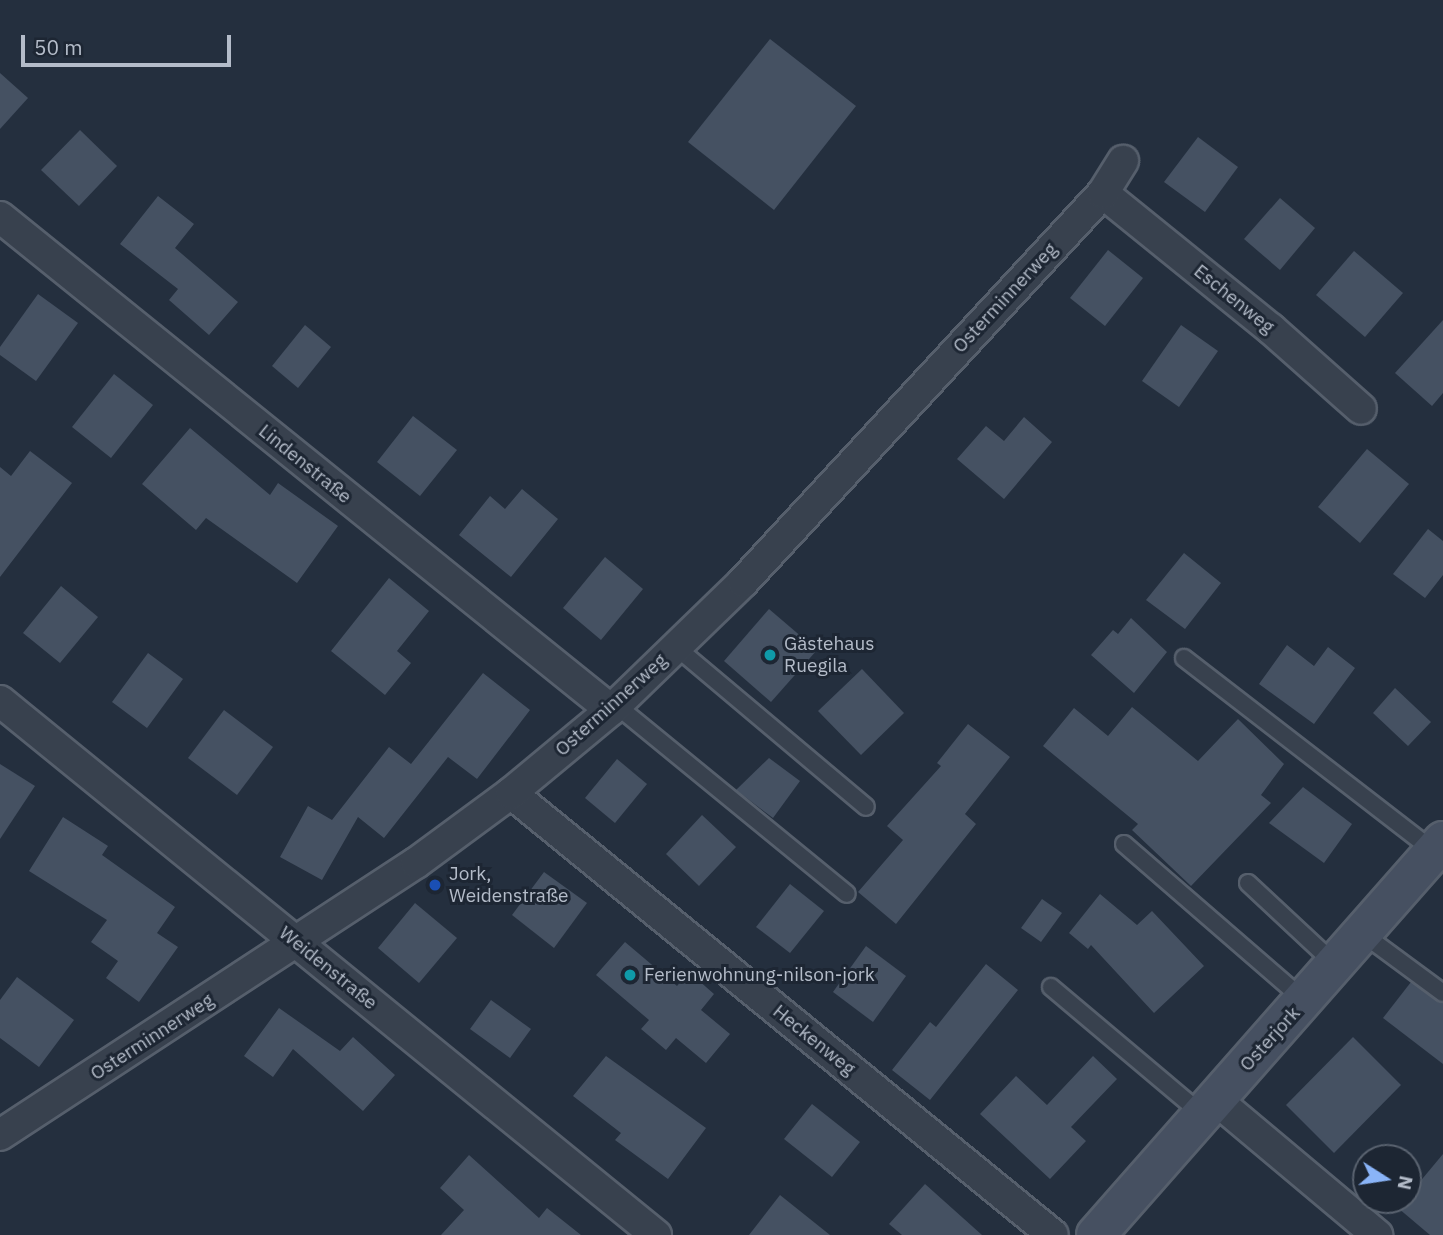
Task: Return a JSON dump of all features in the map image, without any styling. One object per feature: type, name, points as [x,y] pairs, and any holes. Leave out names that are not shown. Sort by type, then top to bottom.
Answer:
[{"type":"main road","name":"Osterjork","points":[[1096,1235],[1305,1001],[1438,846]]},
{"type":"street","name":"Osterminnerweg","points":[[2,1131],[298,943],[511,793],[613,707],[743,582],[1103,193],[1123,161]]},
{"type":"street","name":"Eschenweg","points":[[1103,193],[1271,329],[1361,410]]},
{"type":"street","name":"Lindenstraße","points":[[0,218],[613,707]]},
{"type":"street","name":"Weidenstraße","points":[[0,701],[656,1235]]},
{"type":"street","name":"Heckenweg","points":[[511,793],[1053,1235]]},
{"type":"street","points":[[1208,1107],[1377,1235]]},
{"type":"lane","points":[[676,648],[866,807]]},
{"type":"lane","points":[[1184,657],[1438,846]]},
{"type":"lane","points":[[613,707],[847,894]]},
{"type":"lane","points":[[1124,844],[1305,1001]]},
{"type":"lane","points":[[1248,883],[1336,965]]},
{"type":"lane","points":[[1363,934],[1443,993]]},
{"type":"lane","points":[[1051,987],[1208,1107]]},
{"type":"building","points":[[770,39],[856,106],[774,210],[688,142]]},
{"type":"building","points":[[0,73],[28,98],[0,129]]},
{"type":"building","points":[[80,130],[117,166],[79,206],[41,170]]},
{"type":"building","points":[[1198,137],[1238,167],[1205,212],[1164,182]]},
{"type":"building","points":[[158,196],[194,224],[175,248],[238,302],[209,335],[169,300],[178,289],[120,244]]},
{"type":"building","points":[[1280,198],[1315,228],[1280,270],[1244,239]]},
{"type":"building","points":[[1108,250],[1143,278],[1105,326],[1070,298]]},
{"type":"building","points":[[1354,251],[1403,293],[1365,337],[1316,295]]},
{"type":"building","points":[[38,294],[78,323],[36,381],[0,355],[0,347]]},
{"type":"building","points":[[1443,320],[1443,393],[1432,406],[1395,373]]},
{"type":"building","points":[[305,325],[331,347],[298,388],[272,366]]},
{"type":"building","points":[[1181,325],[1218,351],[1179,407],[1142,381]]},
{"type":"building","points":[[114,374],[153,405],[111,458],[72,427]]},
{"type":"building","points":[[413,416],[457,450],[420,496],[377,462]]},
{"type":"building","points":[[1024,417],[1052,442],[1004,499],[957,459],[986,426],[1004,441]]},
{"type":"building","points":[[190,428],[270,495],[278,483],[338,526],[297,583],[206,518],[196,530],[142,484]]},
{"type":"building","points":[[1367,449],[1409,484],[1360,543],[1318,507]]},
{"type":"building","points":[[30,451],[72,483],[0,577],[0,467],[11,476]]},
{"type":"building","points":[[522,489],[558,519],[511,577],[459,535],[490,496],[505,509]]},
{"type":"building","points":[[1428,529],[1443,541],[1443,575],[1425,598],[1393,574]]},
{"type":"building","points":[[1184,553],[1221,583],[1185,629],[1146,600]]},
{"type":"building","points":[[605,557],[643,589],[601,640],[563,608]]},
{"type":"building","points":[[389,578],[429,611],[397,651],[411,663],[385,695],[331,651]]},
{"type":"building","points":[[61,586],[98,617],[60,663],[23,633]]},
{"type":"building","name":"Gästehaus Ruegila","points":[[769,609],[817,650],[771,702],[724,661]]},
{"type":"building","points":[[1131,618],[1167,652],[1134,693],[1091,655],[1113,630],[1118,634]]},
{"type":"building","points":[[1287,645],[1314,666],[1328,647],[1355,668],[1314,724],[1259,684]]},
{"type":"building","points":[[148,653],[183,679],[147,728],[112,702]]},
{"type":"building","points":[[862,669],[904,713],[861,755],[818,711]]},
{"type":"building","points":[[483,673],[530,710],[477,779],[448,757],[384,838],[358,817],[322,880],[280,857],[308,806],[332,820],[389,747],[411,764]]},
{"type":"building","points":[[1395,688],[1431,722],[1408,746],[1373,713]]},
{"type":"building","points":[[1132,707],[1198,761],[1238,719],[1284,764],[1261,795],[1271,803],[1191,886],[1132,830],[1138,824],[1043,746],[1074,708],[1108,736]]},
{"type":"building","points":[[224,710],[273,747],[237,795],[188,758]]},
{"type":"building","points":[[968,724],[1010,757],[965,814],[976,824],[896,924],[858,892],[903,840],[887,826],[941,766],[937,763]]},
{"type":"building","points":[[769,758],[800,781],[773,818],[736,790]]},
{"type":"building","points":[[617,759],[647,784],[615,823],[585,798]]},
{"type":"building","points":[[0,764],[35,786],[0,839]]},
{"type":"building","points":[[1303,787],[1352,824],[1324,863],[1269,823]]},
{"type":"building","points":[[702,815],[736,847],[699,886],[666,854]]},
{"type":"building","points":[[63,817],[108,846],[102,855],[175,907],[157,933],[178,947],[139,1002],[106,978],[118,961],[91,942],[107,920],[29,871]]},
{"type":"building","points":[[544,872],[587,903],[554,948],[512,915]]},
{"type":"building","points":[[790,884],[824,911],[790,953],[756,927]]},
{"type":"building","points":[[1100,894],[1137,925],[1152,911],[1204,966],[1154,1013],[1091,945],[1088,949],[1069,933]]},
{"type":"building","points":[[1042,899],[1062,913],[1041,942],[1021,928]]},
{"type":"building","points":[[415,903],[457,938],[419,983],[378,948]]},
{"type":"building","points":[[625,942],[677,986],[689,972],[714,994],[701,1010],[730,1034],[706,1063],[676,1038],[666,1050],[641,1029],[649,1020],[596,975]]},
{"type":"building","points":[[866,946],[906,976],[873,1022],[833,992]]},
{"type":"building","points":[[986,964],[1018,990],[930,1100],[892,1070],[930,1022],[936,1027]]},
{"type":"building","points":[[17,977],[74,1020],[39,1067],[0,1038],[0,1000]]},
{"type":"building","points":[[1411,982],[1443,1003],[1443,1064],[1383,1018]]},
{"type":"building","points":[[491,1000],[531,1029],[510,1058],[470,1029]]},
{"type":"building","points":[[279,1008],[340,1051],[353,1037],[395,1075],[363,1111],[293,1049],[273,1077],[244,1056]]},
{"type":"building","points":[[1353,1037],[1401,1085],[1334,1153],[1286,1105]]},
{"type":"building","points":[[606,1056],[706,1128],[668,1179],[615,1140],[621,1133],[573,1096]]},
{"type":"building","points":[[1093,1056],[1117,1079],[1071,1127],[1086,1141],[1050,1179],[980,1114],[1016,1076],[1047,1105]]},
{"type":"building","points":[[812,1104],[860,1142],[832,1177],[784,1139]]},
{"type":"building","points":[[1443,1154],[1443,1235],[1430,1235],[1405,1214],[1422,1214],[1422,1179]]},
{"type":"building","points":[[469,1155],[539,1218],[547,1208],[581,1235],[441,1235],[464,1210],[440,1188]]},
{"type":"building","points":[[925,1184],[982,1235],[902,1235],[889,1224]]},
{"type":"building","points":[[780,1195],[830,1235],[749,1235]]},
{"type":"place","name":"Gästehaus Ruegila","points":[[770,655]]},
{"type":"place","name":"Jork, Weidenstraße","points":[[435,885]]},
{"type":"place","name":"Ferienwohnung-nilson-jork","points":[[630,975]]}]
